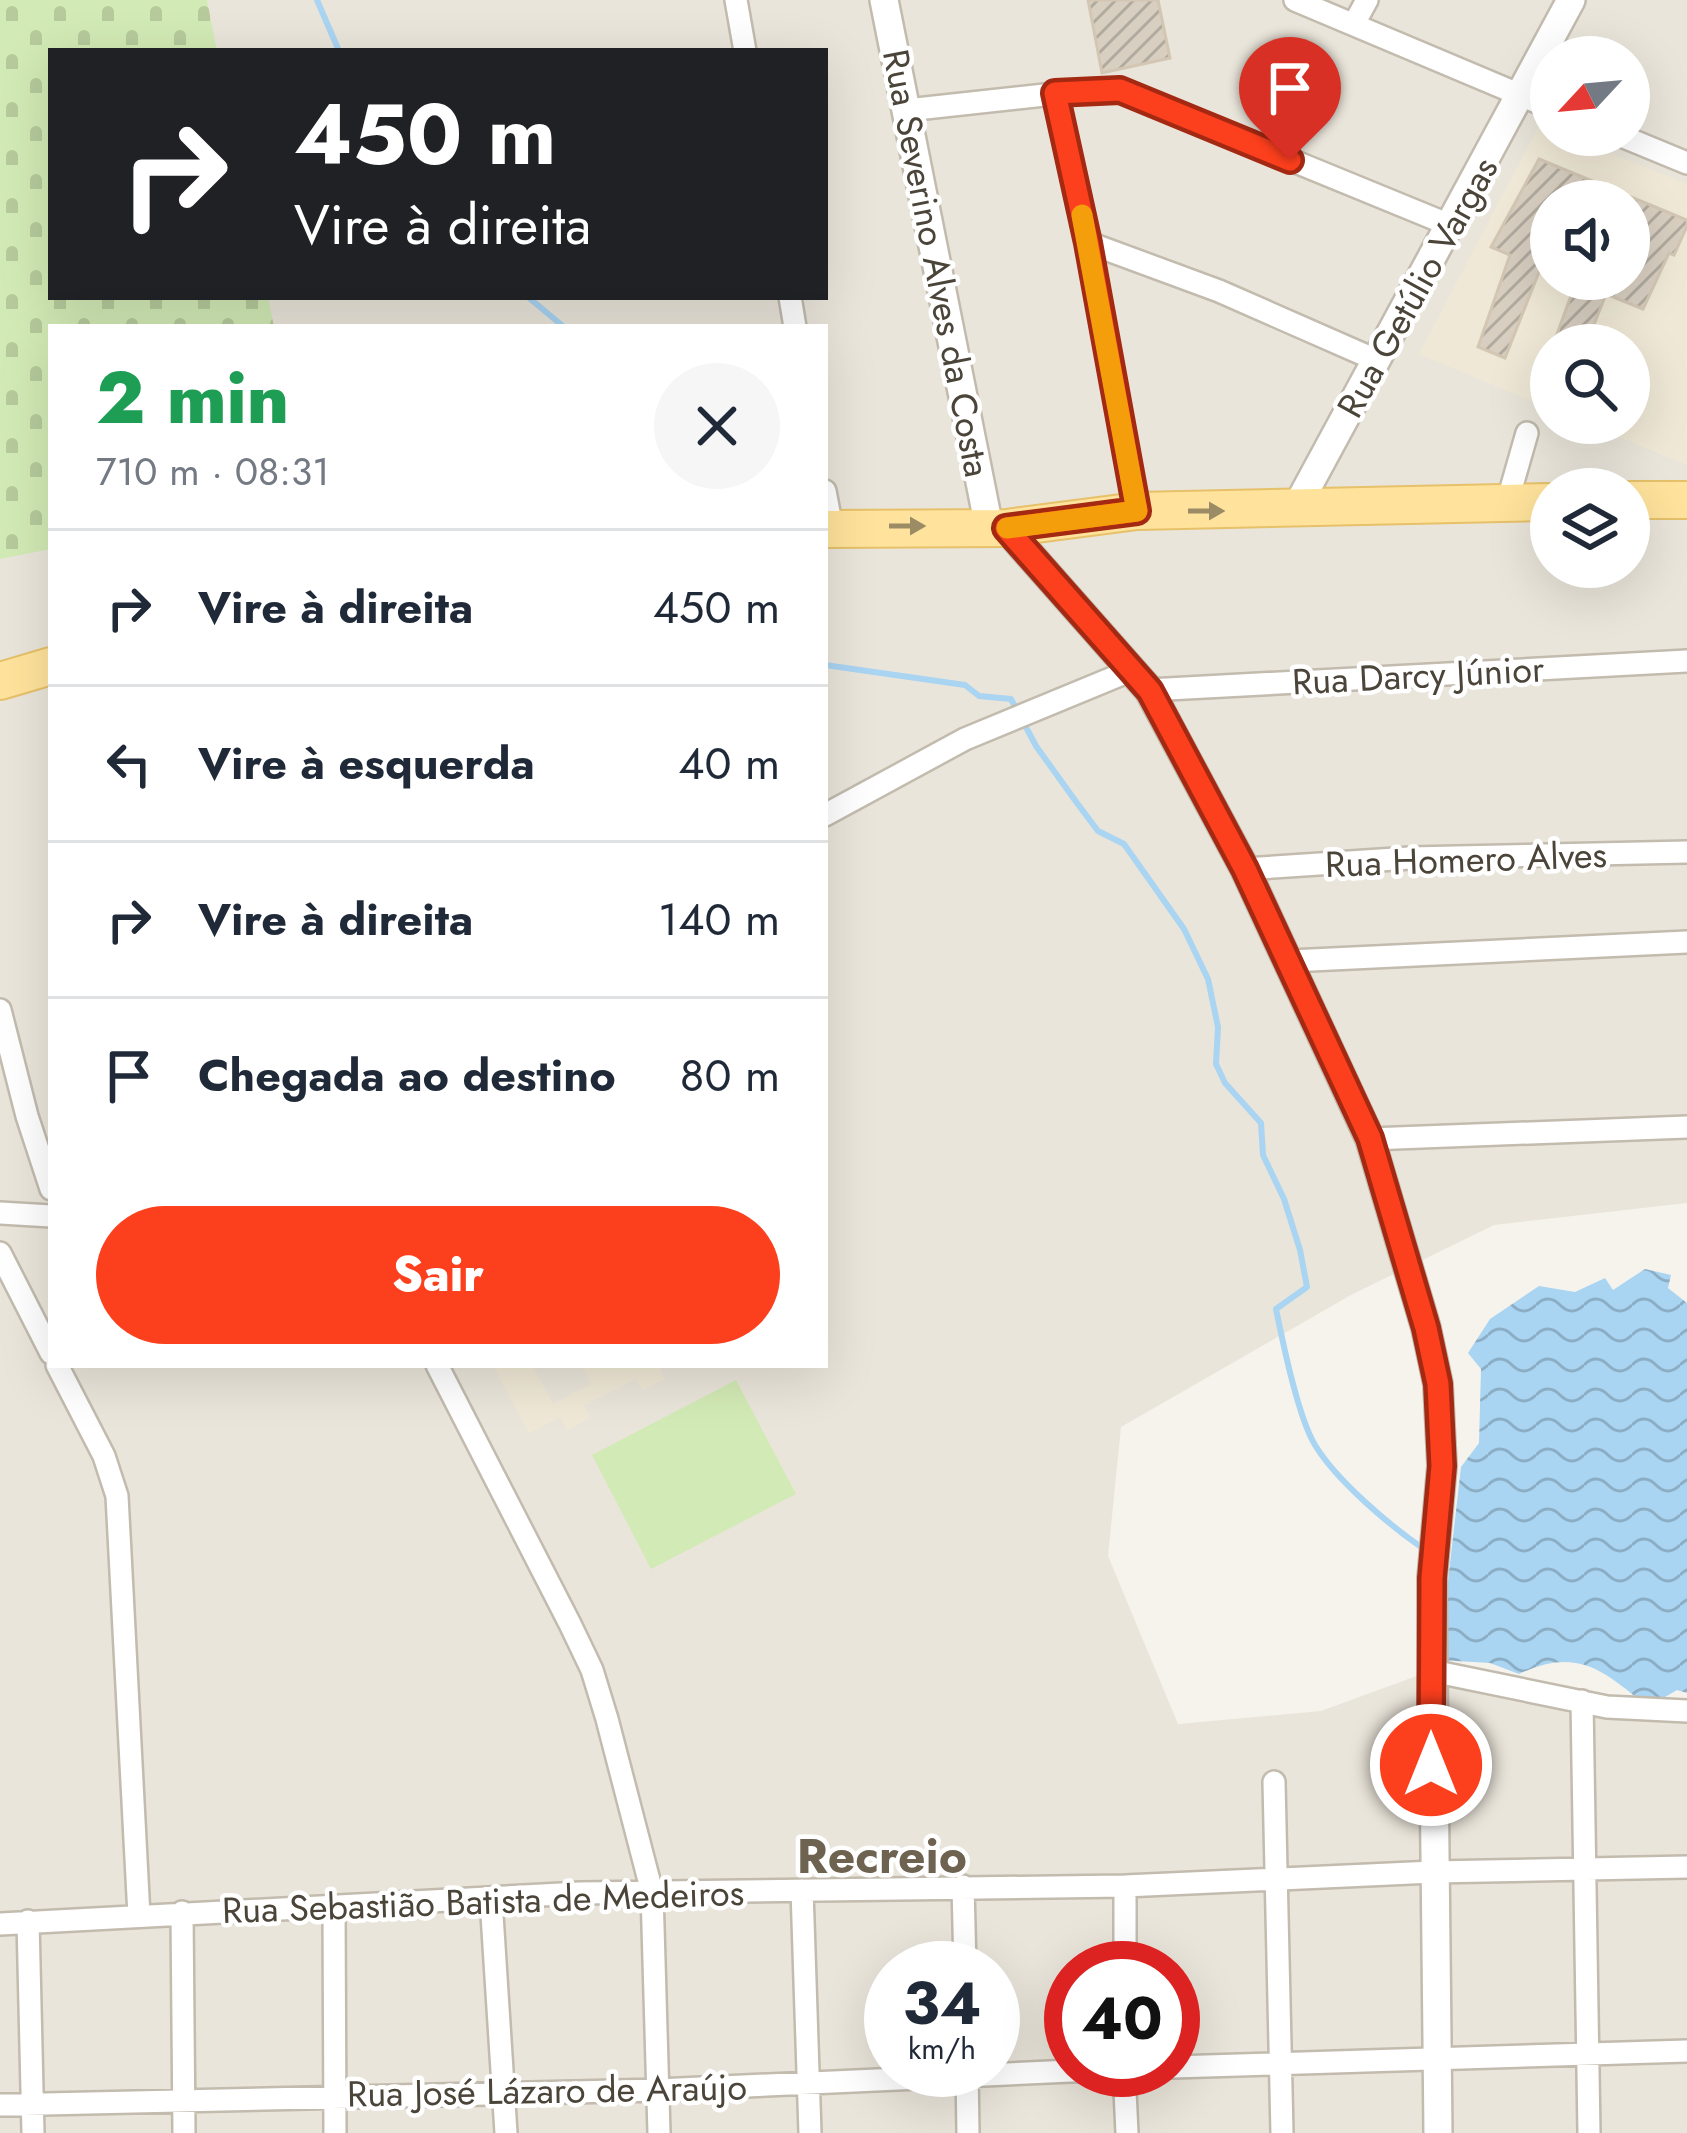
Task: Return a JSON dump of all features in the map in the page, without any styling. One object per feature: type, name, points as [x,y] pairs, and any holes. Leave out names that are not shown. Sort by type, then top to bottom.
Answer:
[{"type":"main road","points":[[828,528],[998,527],[1137,511],[1530,502]]},
{"type":"main road","points":[[0,681],[48,667]]},
{"type":"street","points":[[736,0],[744,48]]},
{"type":"street","name":"Rua Severino Alves da Costa","points":[[884,0],[998,527]]},
{"type":"street","points":[[1295,0],[1530,99]]},
{"type":"street","points":[[1355,22],[1366,0]]},
{"type":"street","name":"Rua Getúlio Vargas","points":[[1295,510],[1571,0]]},
{"type":"street","points":[[908,110],[1120,90],[1452,226]]},
{"type":"street","points":[[1055,93],[1137,511]]},
{"type":"street","points":[[1650,146],[1686,159]]},
{"type":"street","points":[[1088,243],[1219,291],[1376,360]]},
{"type":"street","points":[[1507,503],[1528,433]]},
{"type":"street","points":[[998,527],[1141,680],[1245,869],[1370,1138],[1426,1328],[1438,1384],[1442,1466],[1432,1578],[1438,2133]]},
{"type":"street","name":"Rua Darcy Júnior","points":[[828,813],[1009,720],[1141,680],[1687,661]]},
{"type":"street","name":"Rua Homero Alves","points":[[1245,869],[1410,858],[1687,852]]},
{"type":"street","points":[[1290,961],[1687,942]]},
{"type":"street","points":[[0,1010],[48,1180]]},
{"type":"street","points":[[1370,1138],[1687,1127]]},
{"type":"street","points":[[0,1213],[48,1216]]},
{"type":"street","points":[[0,1253],[48,1347]]},
{"type":"street","points":[[59,1368],[104,1456],[117,1496],[139,1916]]},
{"type":"street","points":[[439,1368],[592,1670],[652,1892],[659,2133]]},
{"type":"street","points":[[1432,1671],[1629,1710],[1687,1711]]},
{"type":"street","points":[[1582,1702],[1589,2133]]},
{"type":"street","points":[[1274,1782],[1282,2133]]},
{"type":"street","name":"Rua Sebastião Batista de Medeiros","points":[[0,1924],[652,1892],[1125,1886],[1687,1867]]},
{"type":"street","points":[[963,1886],[964,1941]]},
{"type":"street","points":[[1125,1886],[1125,1941]]},
{"type":"street","points":[[802,1890],[810,2133]]},
{"type":"street","points":[[491,1899],[506,2133]]},
{"type":"street","points":[[334,1907],[335,2133]]},
{"type":"street","points":[[182,1912],[184,2133]]},
{"type":"street","points":[[28,1921],[33,2133]]},
{"type":"street","points":[[1200,2065],[1687,2051]]},
{"type":"street","name":"Rua José Lázaro de Araújo","points":[[0,2105],[658,2090],[864,2079]]},
{"type":"street","points":[[967,2097],[968,2133]]},
{"type":"street","points":[[1125,2097],[1126,2133]]},
{"type":"shaded area","points":[[0,0],[1687,0],[1687,1203],[1494,1225],[1351,1295],[1121,1427],[1108,1556],[1178,1724],[1321,1711],[1433,1670],[1648,1707],[1687,1706],[1687,2133],[0,2133]]},
{"type":"shaded area","points":[[1530,143],[1530,156],[1618,156],[1687,184],[1687,465],[1636,444],[1650,444],[1650,324],[1530,324],[1530,400],[1419,354]]},
{"type":"shaded area","points":[[495,1368],[534,1368],[553,1404],[591,1384],[583,1368],[659,1368],[664,1379],[643,1390],[636,1379],[584,1405],[590,1418],[567,1430],[560,1417],[529,1433]]},
{"type":"green space","points":[[0,0],[207,0],[216,48],[48,48],[48,300],[269,300],[273,324],[48,324],[48,550],[0,559]]},
{"type":"green space","points":[[736,1380],[796,1494],[651,1569],[592,1455]]},
{"type":"water","points":[[1645,1269],[1671,1275],[1668,1288],[1687,1303],[1687,1693],[1677,1690],[1648,1707],[1589,1666],[1558,1662],[1519,1674],[1490,1663],[1439,1660],[1461,1467],[1479,1443],[1481,1369],[1468,1353],[1490,1319],[1539,1286],[1575,1292],[1605,1278],[1613,1290]]},
{"type":"building","points":[[1088,0],[1158,0],[1170,58],[1102,73]]},
{"type":"building","points":[[1539,159],[1590,180],[1530,180],[1530,295],[1505,358],[1478,347],[1510,255],[1491,247]]},
{"type":"building","points":[[1650,205],[1687,220],[1674,255],[1669,253],[1650,294]]},
{"type":"building","points":[[1569,300],[1604,300],[1594,324],[1561,324]]},
{"type":"building","points":[[1621,300],[1647,300],[1643,309]]},
{"type":"waterway","points":[[317,0],[338,48]]},
{"type":"waterway","points":[[532,300],[560,324]]},
{"type":"waterway","points":[[828,665],[965,685],[979,696],[1011,699],[1036,746],[1098,831],[1124,844],[1184,929],[1208,979],[1218,1027],[1216,1064],[1225,1083],[1261,1123],[1263,1155],[1300,1250],[1307,1287],[1276,1309],[1309,1433],[1324,1459],[1350,1487],[1424,1549]]},
{"type":"slow traffic","points":[[1007,528],[1137,511],[1082,215]]},
{"type":"district","name":"Recreio","points":[[882,1856]]},
{"type":"route","points":[[1290,160],[1120,90],[1055,93],[1137,511],[1006,528],[1150,691],[1245,869],[1370,1138],[1438,1384],[1442,1466],[1432,1578],[1431,1765]]}]
